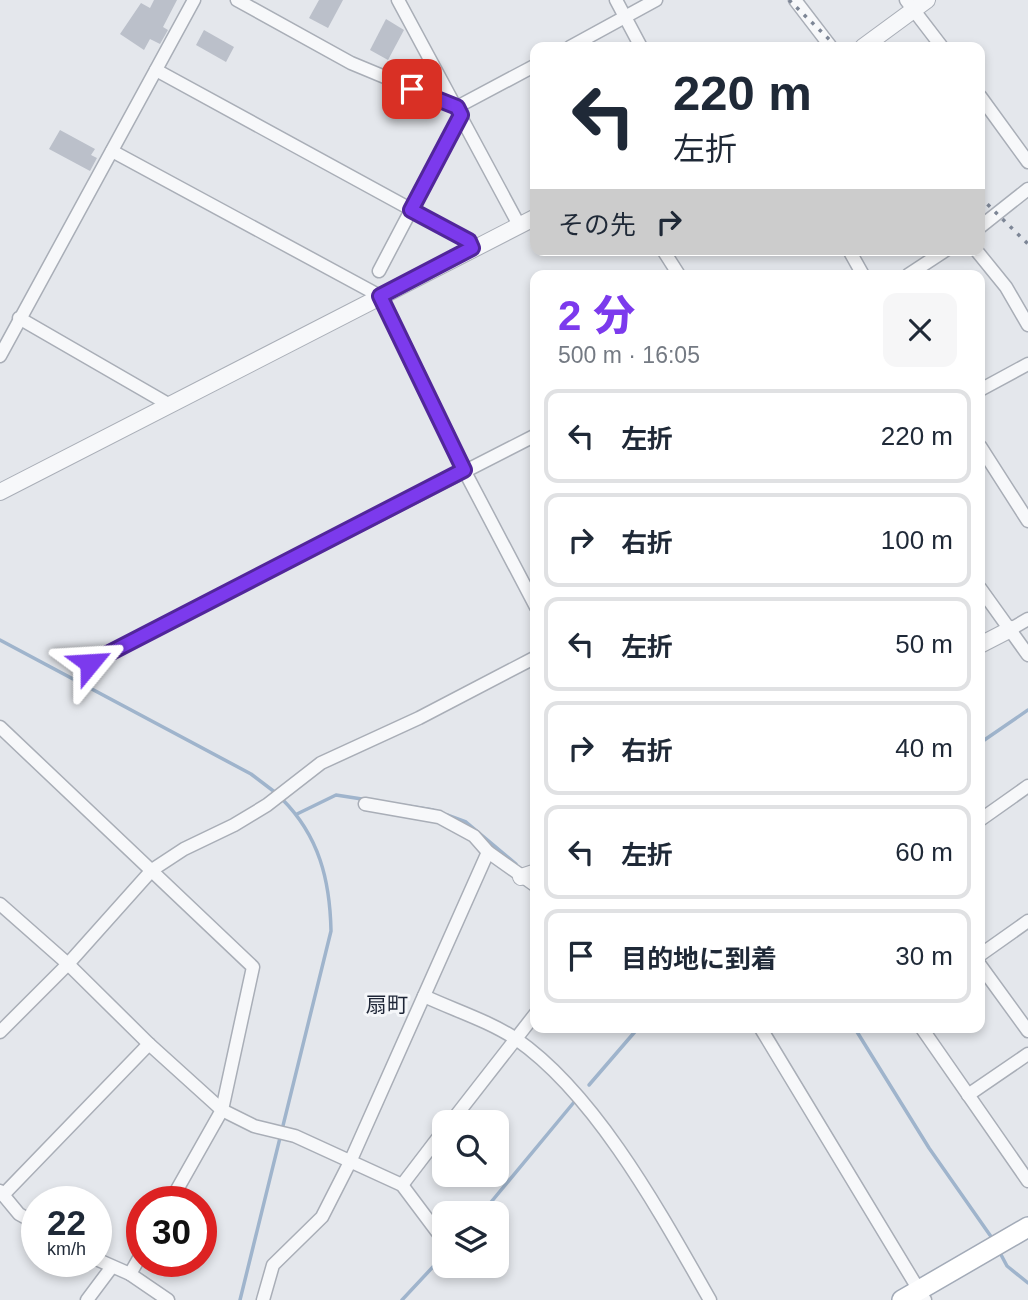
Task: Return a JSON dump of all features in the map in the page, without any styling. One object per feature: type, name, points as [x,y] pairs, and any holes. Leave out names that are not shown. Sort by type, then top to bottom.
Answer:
[{"type":"main road","points":[[916,1297],[1023,1230]]},
{"type":"street","points":[[0,356],[194,0]]},
{"type":"street","points":[[237,0],[351,62],[459,111]]},
{"type":"street","points":[[398,0],[519,225]]},
{"type":"street","points":[[616,0],[638,42]]},
{"type":"street","points":[[579,42],[656,0]]},
{"type":"street","points":[[795,0],[827,42]]},
{"type":"street","points":[[869,42],[910,5],[927,0]]},
{"type":"street","points":[[910,5],[939,42]]},
{"type":"street","points":[[379,271],[459,111],[530,69]]},
{"type":"street","points":[[156,70],[469,241],[472,248]]},
{"type":"street","points":[[985,103],[1028,162]]},
{"type":"street","points":[[112,151],[380,296],[464,470],[530,596]]},
{"type":"street","points":[[985,223],[1028,189]]},
{"type":"street","points":[[0,492],[530,220]]},
{"type":"street","points":[[916,270],[937,256]]},
{"type":"street","points":[[981,256],[1006,287],[1028,325]]},
{"type":"street","points":[[19,318],[168,404]]},
{"type":"street","points":[[985,387],[1028,364]]},
{"type":"street","points":[[90,663],[530,438]]},
{"type":"street","points":[[985,454],[1028,521]]},
{"type":"street","points":[[985,595],[1028,655]]},
{"type":"street","points":[[985,642],[1028,619]]},
{"type":"street","points":[[0,1032],[68,964],[152,870],[184,849],[234,825],[267,805],[321,763],[419,718],[530,660]]},
{"type":"street","points":[[0,727],[253,967],[222,1110],[179,1186]]},
{"type":"street","points":[[985,816],[1028,786]]},
{"type":"street","points":[[365,804],[439,817],[474,836],[488,852],[528,874]]},
{"type":"street","points":[[263,1300],[273,1265],[322,1217],[350,1162],[488,852]]},
{"type":"street","points":[[0,904],[68,964],[149,1044],[222,1110],[267,1129],[295,1136],[402,1185],[432,1225]]},
{"type":"street","points":[[985,951],[1028,921]]},
{"type":"street","points":[[985,972],[1028,1031]]},
{"type":"street","points":[[424,996],[515,1039],[571,1087],[586,1104],[671,1231],[710,1300]]},
{"type":"street","points":[[460,1110],[530,1020]]},
{"type":"street","points":[[763,1033],[916,1297]]},
{"type":"street","points":[[926,1033],[1028,1181]]},
{"type":"street","points":[[21,1215],[2,1193],[149,1044]]},
{"type":"street","points":[[968,1095],[1028,1054]]},
{"type":"street","points":[[402,1185],[432,1146]]},
{"type":"street","points":[[87,1300],[104,1277]]},
{"type":"street","points":[[133,1277],[168,1300]]},
{"type":"building","points":[[154,0],[177,0],[163,27],[168,30],[160,44],[150,39],[144,50],[120,34],[141,3],[150,8]]},
{"type":"building","points":[[319,0],[343,0],[328,28],[309,18]]},
{"type":"building","points":[[386,19],[404,30],[388,60],[370,50]]},
{"type":"building","points":[[204,30],[234,47],[226,62],[196,45]]},
{"type":"building","points":[[60,130],[95,149],[91,155],[97,158],[90,171],[49,149]]},
{"type":"waterway","points":[[0,640],[251,774],[276,793]]},
{"type":"waterway","points":[[985,740],[1028,710]]},
{"type":"waterway","points":[[297,814],[336,795],[433,810]]},
{"type":"waterway","points":[[240,1300],[331,931],[328,894],[320,860],[305,828],[282,799]]},
{"type":"waterway","points":[[447,815],[466,822],[516,864]]},
{"type":"waterway","points":[[589,1085],[634,1033]]},
{"type":"waterway","points":[[858,1033],[929,1148],[992,1238]]},
{"type":"waterway","points":[[492,1201],[575,1101]]},
{"type":"waterway","points":[[999,1251],[1007,1266],[1028,1283]]},
{"type":"waterway","points":[[402,1300],[432,1268]]},
{"type":"railway","points":[[789,0],[832,42]]},
{"type":"railway","points":[[985,202],[1028,244]]},
{"type":"district","name":"扇町","points":[[387,1004]]},
{"type":"route","points":[[90,663],[464,470],[380,296],[472,248],[469,241],[411,210],[461,115],[457,107],[412,89]]}]
